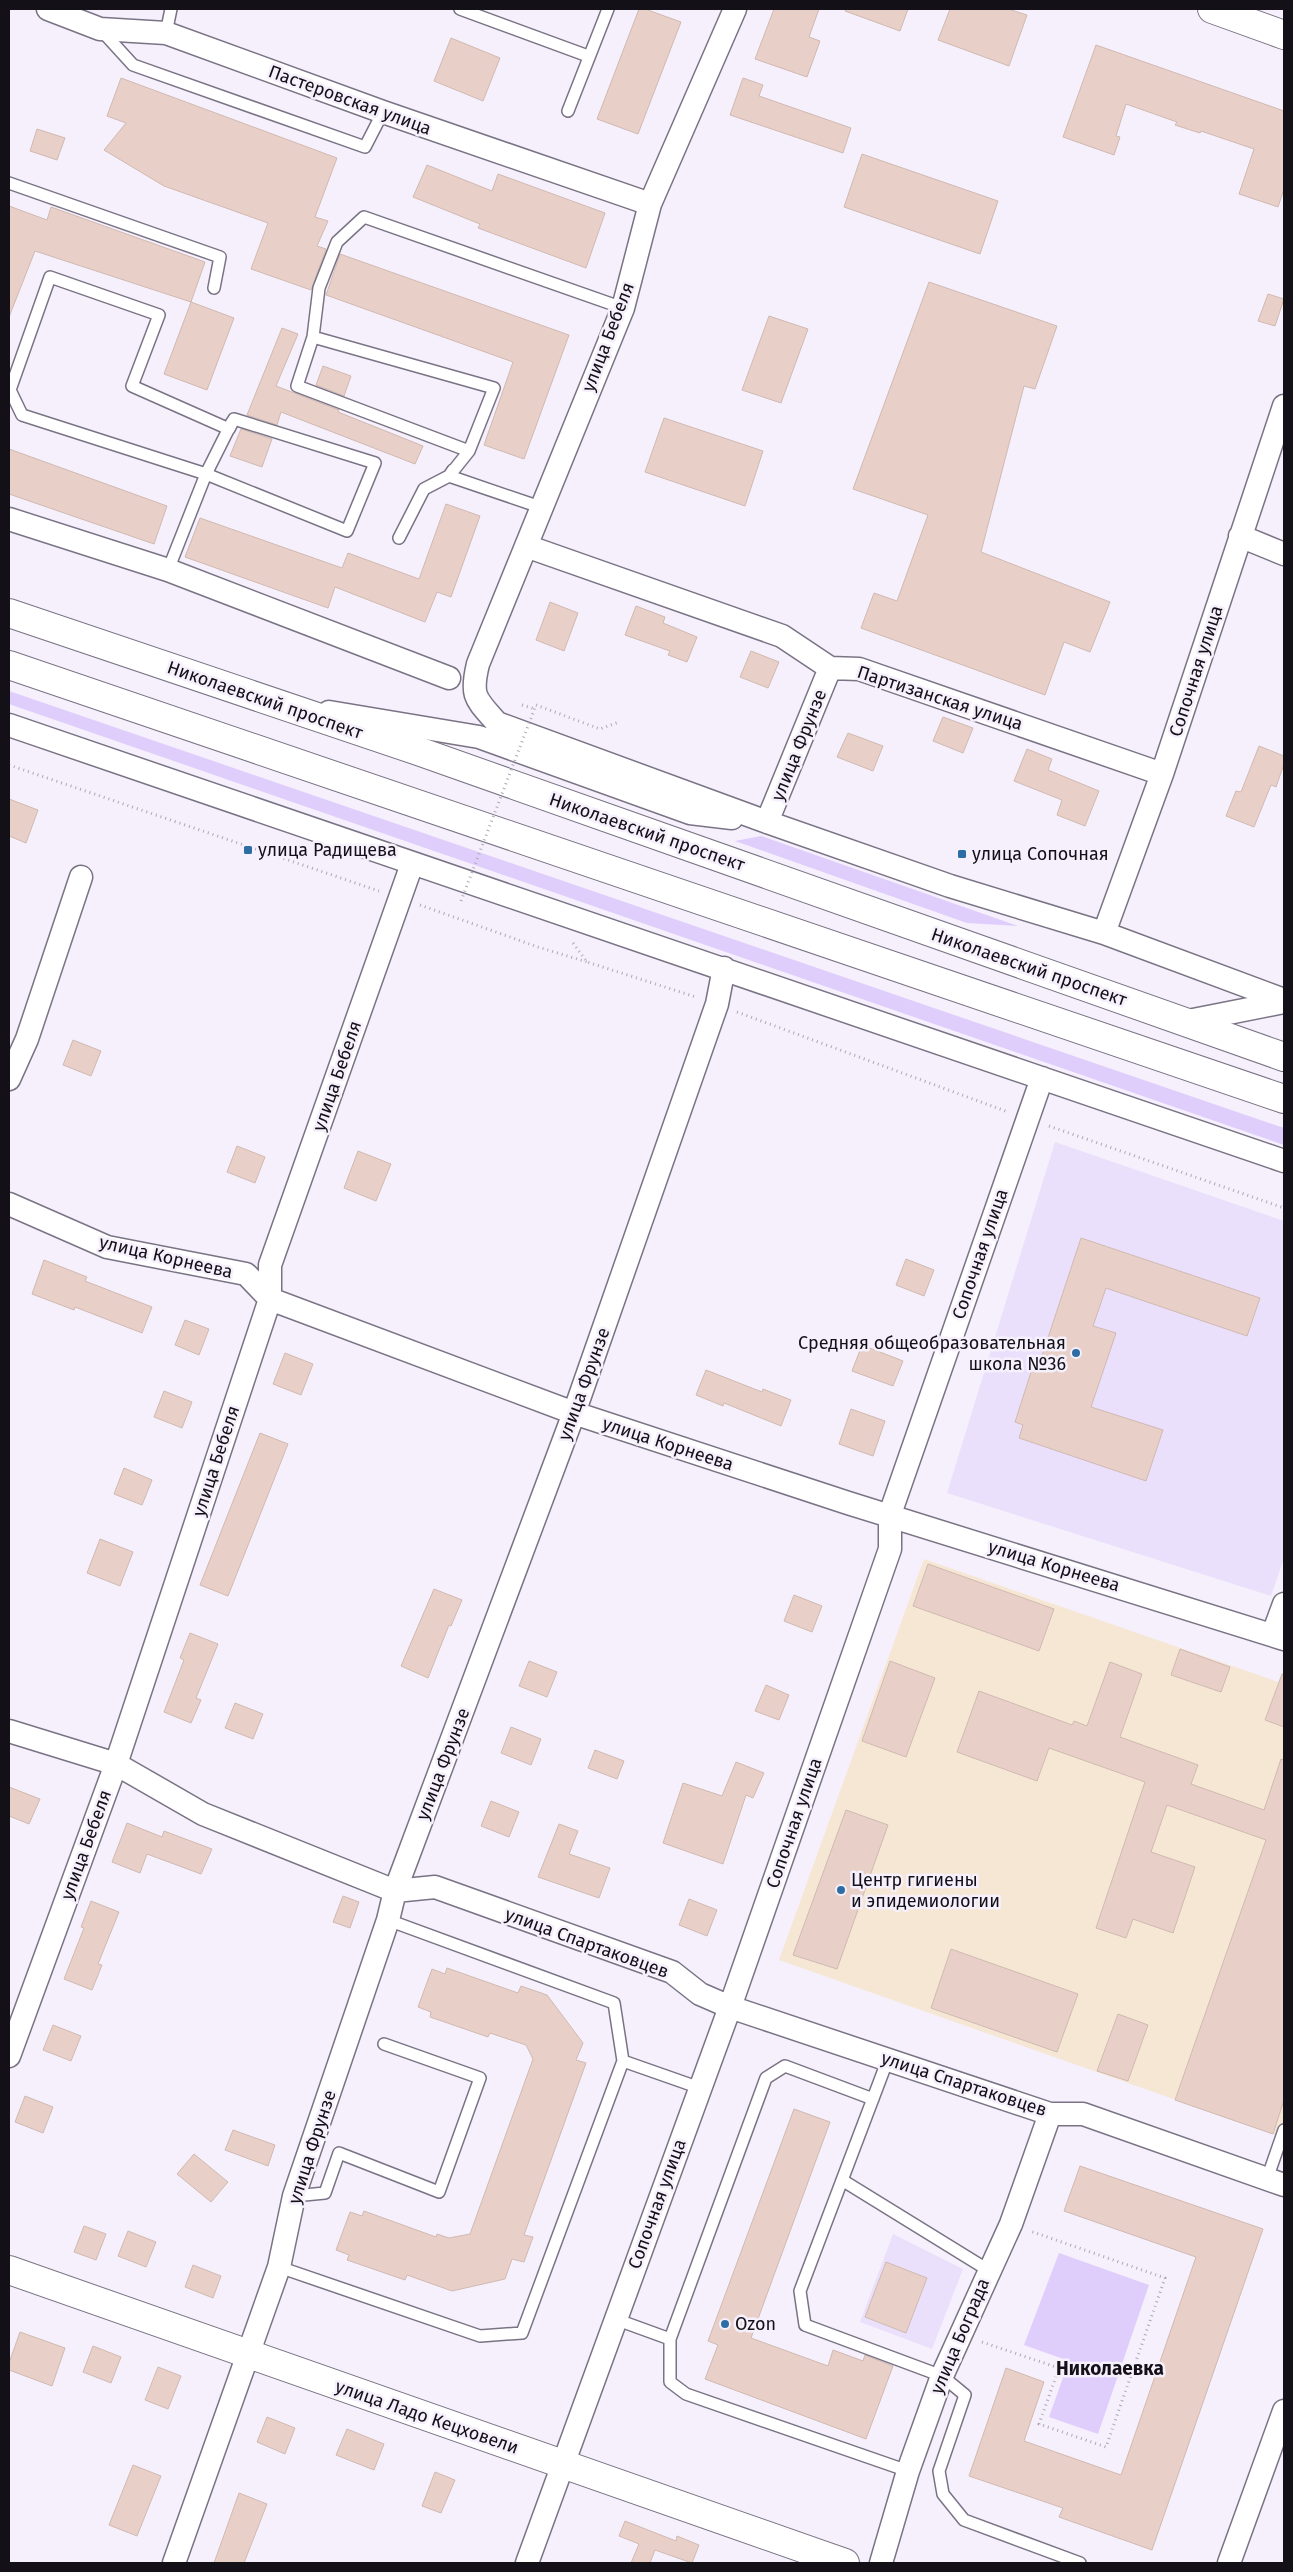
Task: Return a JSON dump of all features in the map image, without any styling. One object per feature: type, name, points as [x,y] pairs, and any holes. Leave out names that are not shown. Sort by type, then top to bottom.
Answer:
[{"type":"main road","points":[[1212,9],[1284,34]]},
{"type":"main road","name":"Николаевский проспект","points":[[9,613],[428,755],[1284,1056]]},
{"type":"main road","points":[[9,665],[1284,1099]]},
{"type":"main road","name":"улица Ладо Кецховели","points":[[9,2270],[845,2563]]},
{"type":"street","name":"Пастеровская улица","points":[[48,9],[100,29],[166,33],[383,112],[650,204]]},
{"type":"street","name":"улица Бебеля","points":[[735,9],[650,204],[623,308],[540,507],[478,664],[473,690],[479,703],[497,723],[767,822]]},
{"type":"street","name":"Сопочная улица","points":[[1104,933],[1162,774],[1284,406]]},
{"type":"street","points":[[9,519],[168,570],[448,678]]},
{"type":"street","points":[[1240,536],[1284,554]]},
{"type":"street","points":[[526,546],[782,636],[830,668]]},
{"type":"street","name":"Партизанская улица","points":[[830,668],[859,669],[1162,774]]},
{"type":"street","name":"улица Фрунзе","points":[[767,822],[830,668]]},
{"type":"street","points":[[262,700],[479,737],[690,813],[767,822],[950,886],[1104,933],[1284,1001]]},
{"type":"street","points":[[9,725],[1284,1161]]},
{"type":"street","name":"улица Бебеля","points":[[9,2056],[116,1764],[270,1298],[270,1265],[412,864]]},
{"type":"street","points":[[9,1079],[27,1039],[81,877]]},
{"type":"street","name":"улица Фрунзе","points":[[174,2563],[279,2267],[294,2196],[388,1920],[395,1891],[574,1413],[717,1004],[724,968]]},
{"type":"street","points":[[1183,1022],[1284,1001]]},
{"type":"street","name":"Сопочная улица","points":[[527,2563],[730,2007],[890,1549],[890,1514],[1042,1078]]},
{"type":"street","name":"улица Корнеева","points":[[9,1204],[107,1247],[246,1274],[270,1298],[574,1413],[848,1503],[890,1514],[1279,1636]]},
{"type":"street","points":[[1279,1636],[1284,1604]]},
{"type":"street","name":"улица Спартаковцев","points":[[9,1731],[116,1764],[203,1814],[395,1891],[435,1887],[672,1972],[700,1994],[730,2007],[1050,2114],[1083,2114],[1276,2182]]},
{"type":"street","name":"улица Бограда","points":[[882,2563],[908,2471],[942,2376],[962,2334],[988,2270],[1011,2224],[1050,2114]]},
{"type":"street","points":[[1229,2563],[1284,2411]]},
{"type":"lane","points":[[166,33],[171,9]]},
{"type":"lane","points":[[460,9],[588,56]]},
{"type":"lane","points":[[568,111],[608,9]]},
{"type":"lane","points":[[100,29],[133,64],[366,147],[383,112]]},
{"type":"lane","points":[[9,183],[220,257],[214,288]]},
{"type":"lane","points":[[469,451],[297,386],[313,336],[319,288],[337,242],[364,217],[623,308]]},
{"type":"lane","points":[[168,570],[206,474],[229,429],[234,418],[376,463],[347,531],[206,474],[22,415],[10,390],[50,277],[158,315],[132,386],[229,429]]},
{"type":"lane","points":[[313,336],[494,388],[469,451],[449,476],[424,489],[399,538]]},
{"type":"lane","points":[[449,476],[540,507]]},
{"type":"lane","points":[[279,2267],[480,2336],[522,2334],[623,2061],[614,2003],[388,1920]]},
{"type":"lane","points":[[294,2196],[325,2193],[339,2153],[439,2192],[480,2078],[384,2044]]},
{"type":"lane","points":[[888,2059],[800,2291],[805,2325],[942,2376],[965,2396],[939,2470],[943,2494],[964,2520],[1080,2563]]},
{"type":"lane","points":[[623,2061],[700,2088]]},
{"type":"lane","points":[[872,2099],[785,2066],[766,2078],[670,2339],[670,2382],[686,2394],[908,2471]]},
{"type":"lane","points":[[1276,2182],[1284,2130]]},
{"type":"lane","points":[[842,2180],[988,2270]]},
{"type":"lane","points":[[615,2319],[670,2339]]},
{"type":"path","points":[[522,705],[534,710]]},
{"type":"path","points":[[461,901],[536,705],[600,729],[619,722]]},
{"type":"path","points":[[9,765],[382,892]]},
{"type":"path","points":[[420,904],[699,998]]},
{"type":"path","points":[[575,944],[588,962]]},
{"type":"path","points":[[732,1010],[1011,1113]]},
{"type":"path","points":[[1043,1124],[1284,1208]]},
{"type":"path","points":[[962,2334],[1059,2368],[1039,2424],[1106,2447],[1165,2278],[1011,2224]]},
{"type":"shaded area","points":[[9,691],[1284,1128],[1284,1145],[9,704]]},
{"type":"shaded area","points":[[761,836],[1018,926],[967,923],[735,841]]},
{"type":"shaded area","points":[[1055,1142],[1284,1221],[1284,1558],[1271,1596],[947,1493]]},
{"type":"shaded area","points":[[924,1559],[1284,1684],[1284,2138],[779,1960]]},
{"type":"shaded area","points":[[893,2234],[963,2269],[932,2349],[860,2322]]},
{"type":"shaded area","points":[[1059,2253],[1149,2285],[1098,2434],[1049,2417],[1069,2361],[1024,2345]]},
{"type":"building","points":[[639,9],[645,9],[681,22],[638,134],[597,119]]},
{"type":"building","points":[[774,9],[819,9],[809,37],[820,41],[807,77],[755,59]]},
{"type":"building","points":[[846,9],[908,9],[900,31],[845,11]]},
{"type":"building","points":[[950,9],[1008,9],[1027,15],[1009,66],[938,40]]},
{"type":"building","points":[[451,38],[500,58],[483,101],[434,81]]},
{"type":"building","points":[[1096,45],[1284,111],[1284,189],[1278,207],[1239,194],[1254,149],[1201,131],[1200,133],[1175,125],[1177,122],[1126,104],[1116,136],[1120,137],[1114,155],[1063,137]]},
{"type":"building","points":[[121,78],[337,158],[315,217],[328,221],[317,246],[326,249],[311,290],[251,269],[268,223],[164,186],[104,150],[126,123],[107,116]]},
{"type":"building","points":[[743,78],[763,85],[759,96],[851,128],[843,153],[730,115]]},
{"type":"building","points":[[37,129],[65,138],[57,160],[30,151]]},
{"type":"building","points":[[862,154],[998,201],[980,254],[844,207]]},
{"type":"building","points":[[427,165],[492,191],[498,174],[605,213],[586,268],[478,228],[480,224],[413,197]]},
{"type":"building","points":[[9,206],[47,220],[51,207],[205,262],[191,302],[35,251],[9,317]]},
{"type":"building","points":[[340,254],[569,335],[524,459],[484,445],[513,362],[326,295]]},
{"type":"building","points":[[929,282],[1057,326],[1035,389],[1024,386],[981,552],[1110,602],[1090,652],[1064,642],[1045,695],[861,628],[874,593],[897,601],[928,515],[853,489]]},
{"type":"building","points":[[1268,294],[1284,299],[1275,326],[1258,321]]},
{"type":"building","points":[[191,302],[234,318],[207,390],[164,374]]},
{"type":"building","points":[[769,316],[808,329],[781,403],[742,390]]},
{"type":"building","points":[[282,328],[298,334],[276,386],[339,410],[338,412],[423,446],[415,464],[281,412],[277,425],[247,415]]},
{"type":"building","points":[[323,366],[351,376],[344,396],[316,385]]},
{"type":"building","points":[[664,418],[763,451],[745,506],[645,472]]},
{"type":"building","points":[[241,429],[272,439],[262,467],[230,456]]},
{"type":"building","points":[[9,449],[167,506],[154,544],[9,494]]},
{"type":"building","points":[[446,504],[480,516],[451,597],[437,592],[425,622],[335,587],[328,608],[185,557],[200,518],[342,568],[348,553],[419,579]]},
{"type":"building","points":[[550,602],[578,613],[564,651],[536,640]]},
{"type":"building","points":[[636,606],[665,617],[663,623],[697,637],[687,662],[668,655],[670,651],[625,635]]},
{"type":"building","points":[[751,651],[779,662],[768,688],[740,677]]},
{"type":"building","points":[[943,717],[973,728],[963,753],[933,741]]},
{"type":"building","points":[[848,733],[883,746],[873,771],[837,757]]},
{"type":"building","points":[[1259,746],[1284,756],[1284,764],[1276,787],[1271,785],[1254,827],[1226,816],[1236,791],[1241,792]]},
{"type":"building","points":[[1027,749],[1052,759],[1048,770],[1099,791],[1085,826],[1057,815],[1062,800],[1014,781]]},
{"type":"building","points":[[9,799],[38,810],[26,843],[9,836]]},
{"type":"building","points":[[73,1040],[101,1051],[91,1076],[63,1065]]},
{"type":"building","points":[[237,1146],[265,1157],[255,1183],[227,1172]]},
{"type":"building","points":[[358,1151],[391,1164],[376,1201],[344,1188]]},
{"type":"building","name":"Средняя общеобразовательная школа №36","points":[[1081,1238],[1260,1298],[1247,1336],[1106,1288],[1093,1326],[1116,1333],[1091,1407],[1163,1430],[1146,1481],[1019,1438],[1023,1425],[1015,1422],[1032,1369],[1037,1371]]},
{"type":"building","points":[[906,1259],[934,1270],[924,1296],[896,1285]]},
{"type":"building","points":[[44,1260],[87,1277],[85,1281],[152,1307],[142,1333],[75,1307],[74,1310],[32,1294]]},
{"type":"building","points":[[185,1320],[209,1329],[199,1355],[175,1345]]},
{"type":"building","points":[[862,1345],[903,1361],[893,1386],[852,1371]]},
{"type":"building","points":[[285,1353],[313,1364],[301,1395],[273,1384]]},
{"type":"building","points":[[706,1370],[762,1392],[763,1389],[791,1400],[781,1426],[724,1403],[723,1406],[696,1395]]},
{"type":"building","points":[[164,1391],[192,1402],[182,1428],[154,1417]]},
{"type":"building","points":[[851,1409],[885,1421],[873,1456],[839,1444]]},
{"type":"building","points":[[260,1433],[288,1444],[228,1596],[200,1585]]},
{"type":"building","points":[[124,1468],[152,1480],[142,1505],[114,1494]]},
{"type":"building","points":[[100,1539],[133,1552],[120,1586],[87,1573]]},
{"type":"building","points":[[928,1564],[1054,1609],[1039,1651],[913,1606]]},
{"type":"building","points":[[434,1589],[462,1600],[451,1626],[449,1625],[428,1678],[401,1666]]},
{"type":"building","points":[[794,1595],[822,1606],[812,1632],[784,1621]]},
{"type":"building","points":[[190,1633],[218,1644],[196,1698],[201,1700],[191,1723],[164,1712],[184,1660],[180,1658]]},
{"type":"building","points":[[1180,1649],[1230,1667],[1221,1692],[1171,1675]]},
{"type":"building","points":[[529,1661],[557,1672],[547,1697],[519,1686]]},
{"type":"building","points":[[890,1661],[935,1678],[906,1757],[862,1741]]},
{"type":"building","points":[[1110,1662],[1142,1674],[1120,1737],[1198,1765],[1191,1784],[1264,1810],[1281,1759],[1284,1760],[1284,2100],[1273,2134],[1175,2100],[1266,1840],[1167,1805],[1151,1852],[1195,1867],[1173,1933],[1133,1919],[1126,1938],[1096,1928],[1145,1782],[1049,1748],[1037,1781],[957,1752],[979,1691],[1072,1725],[1074,1721],[1087,1726]]},
{"type":"building","points":[[1282,1674],[1284,1674],[1284,1727],[1265,1720]]},
{"type":"building","points":[[766,1685],[789,1695],[779,1720],[755,1711]]},
{"type":"building","points":[[235,1703],[263,1714],[253,1739],[225,1728]]},
{"type":"building","points":[[511,1727],[541,1739],[531,1765],[501,1753]]},
{"type":"building","points":[[595,1750],[624,1761],[617,1779],[588,1768]]},
{"type":"building","points":[[736,1762],[764,1773],[753,1798],[746,1795],[723,1864],[663,1843],[683,1783],[722,1796]]},
{"type":"building","points":[[9,1787],[40,1799],[29,1824],[9,1816]]},
{"type":"building","points":[[491,1801],[519,1812],[509,1837],[481,1826]]},
{"type":"building","name":"Центр гигиены и эпидемиологии","points":[[846,1810],[888,1825],[837,1969],[793,1955]]},
{"type":"building","points":[[127,1823],[162,1837],[164,1831],[212,1849],[201,1874],[147,1854],[140,1873],[112,1862]]},
{"type":"building","points":[[559,1824],[578,1831],[569,1854],[610,1868],[599,1898],[538,1877]]},
{"type":"building","points":[[343,1896],[359,1902],[350,1928],[333,1922]]},
{"type":"building","points":[[689,1899],[717,1910],[707,1936],[679,1925]]},
{"type":"building","points":[[91,1901],[119,1912],[98,1964],[102,1965],[92,1990],[64,1979],[84,1928],[81,1927]]},
{"type":"building","points":[[951,1949],[1078,1994],[1057,2052],[931,2008]]},
{"type":"building","points":[[447,1968],[518,1993],[521,1986],[547,1995],[583,2043],[576,2060],[586,2063],[524,2235],[533,2237],[524,2262],[512,2259],[505,2279],[452,2291],[407,2275],[405,2280],[347,2260],[349,2255],[336,2250],[350,2212],[362,2216],[364,2211],[436,2237],[437,2234],[449,2238],[470,2234],[533,2059],[526,2045],[490,2033],[488,2037],[430,2017],[431,2012],[418,2007],[432,1969],[445,1974]]},
{"type":"building","points":[[1118,2014],[1148,2025],[1128,2081],[1097,2071]]},
{"type":"building","points":[[53,2025],[81,2036],[71,2061],[43,2050]]},
{"type":"building","points":[[25,2096],[53,2107],[43,2133],[15,2122]]},
{"type":"building","points":[[794,2109],[830,2122],[751,2338],[828,2366],[833,2350],[863,2361],[865,2355],[893,2366],[866,2439],[705,2379],[718,2345],[708,2341]]},
{"type":"building","points":[[233,2130],[275,2145],[268,2166],[225,2150]]},
{"type":"building","points":[[194,2154],[228,2182],[211,2202],[177,2174]]},
{"type":"building","points":[[1080,2166],[1263,2229],[1152,2550],[1059,2517],[1063,2508],[969,2476],[1006,2368],[1044,2382],[1024,2441],[1121,2475],[1196,2257],[1064,2211]]},
{"type":"building","points":[[84,2226],[106,2234],[96,2260],[74,2252]]},
{"type":"building","points":[[128,2231],[156,2242],[146,2267],[118,2256]]},
{"type":"building","points":[[886,2262],[927,2278],[906,2333],[865,2317]]},
{"type":"building","points":[[193,2265],[221,2276],[213,2298],[185,2287]]},
{"type":"building","points":[[20,2332],[65,2348],[52,2386],[9,2370],[9,2363]]},
{"type":"building","points":[[93,2346],[121,2357],[111,2383],[83,2372]]},
{"type":"building","points":[[158,2367],[181,2376],[168,2409],[145,2400]]},
{"type":"building","points":[[267,2417],[295,2428],[285,2454],[257,2442]]},
{"type":"building","points":[[347,2429],[384,2444],[374,2470],[336,2455]]},
{"type":"building","points":[[133,2465],[161,2476],[137,2536],[109,2525]]},
{"type":"building","points":[[435,2472],[455,2480],[441,2513],[422,2506]]},
{"type":"building","points":[[239,2493],[267,2504],[244,2563],[214,2563]]},
{"type":"building","points":[[625,2521],[676,2541],[677,2536],[699,2545],[692,2563],[655,2550],[650,2563],[631,2563],[639,2544],[619,2536]]},
{"type":"place","name":"улица Радищева","points":[[248,850]]},
{"type":"place","name":"улица Сопочная","points":[[962,854]]},
{"type":"place","name":"Средняя общеобразовательная школа №36","points":[[1076,1353]]},
{"type":"place","name":"Центр гигиены и эпидемиологии","points":[[841,1890]]},
{"type":"place","name":"Ozon","points":[[725,2324]]},
{"type":"district","name":"Николаевка","points":[[1110,2368]]}]
